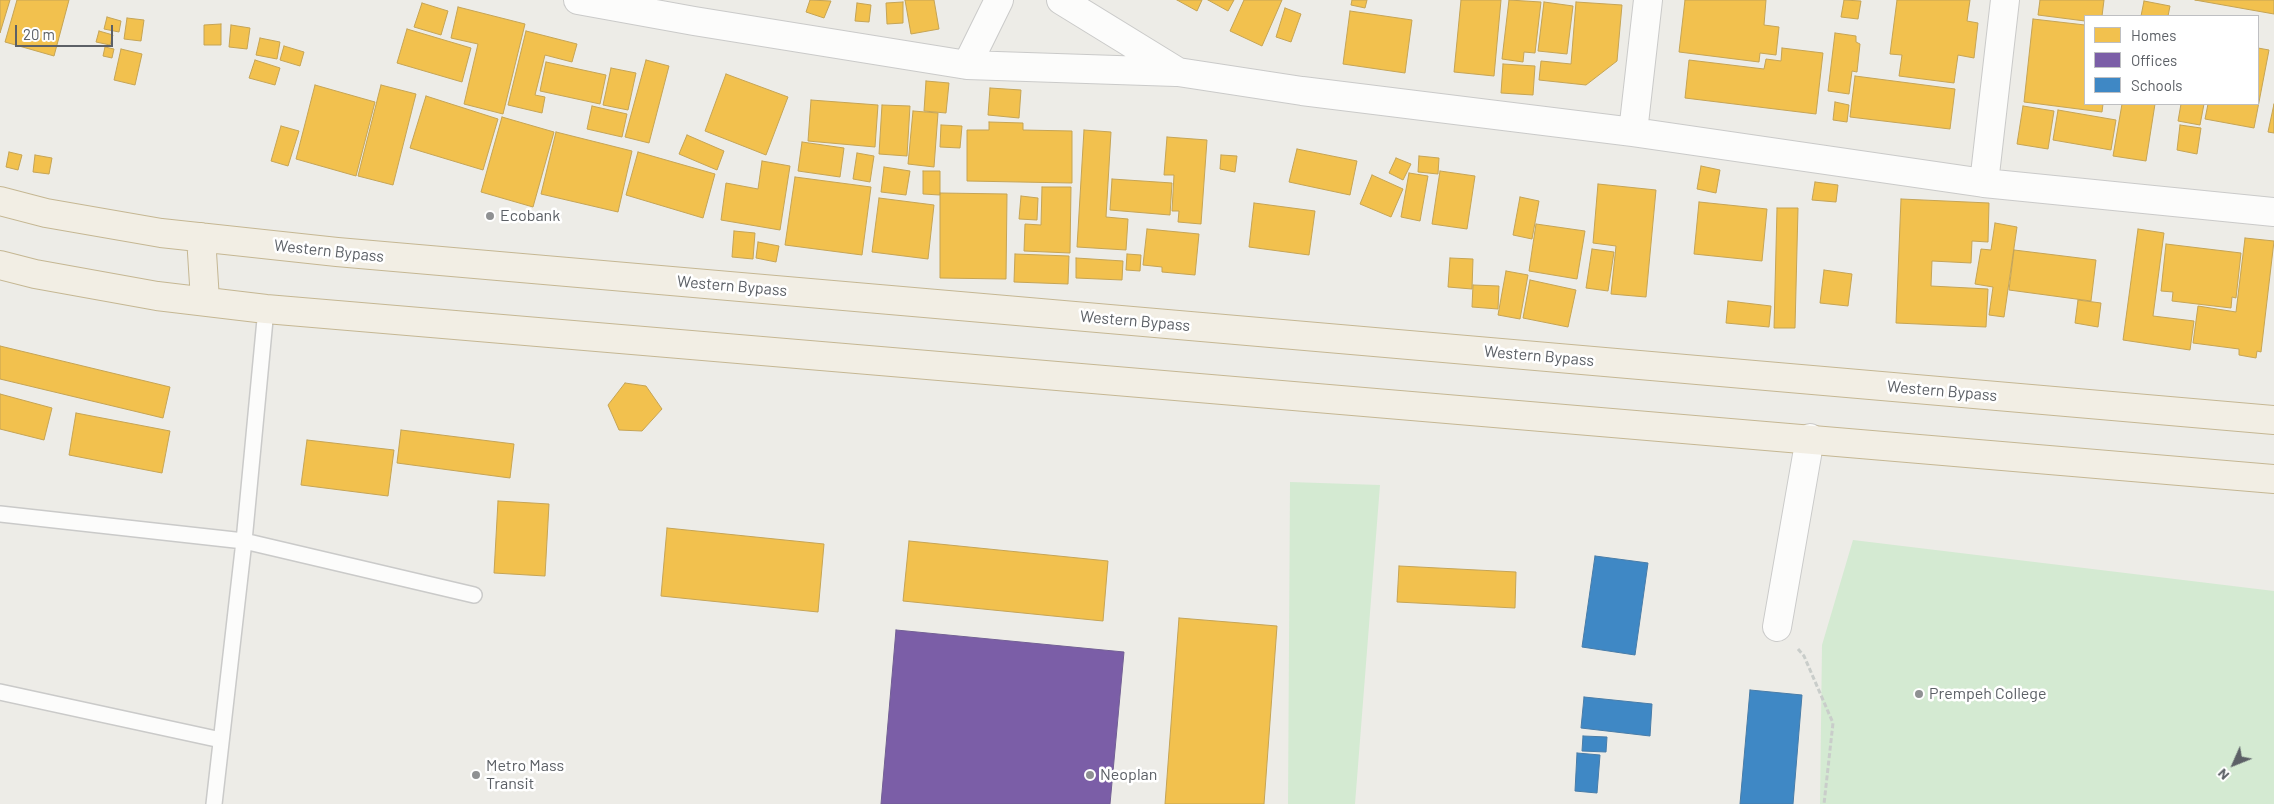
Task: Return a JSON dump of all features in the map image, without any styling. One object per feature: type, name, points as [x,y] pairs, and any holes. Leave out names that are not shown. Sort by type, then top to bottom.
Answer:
[{"type":"highway","name":"Western Bypass","points":[[0,201],[46,213],[161,233],[347,253],[2274,420]]},
{"type":"highway","points":[[201,237],[205,300]]},
{"type":"highway","points":[[0,264],[35,274],[158,296],[205,300],[266,309],[1810,438],[2274,479]]},
{"type":"street","points":[[578,0],[694,21],[967,65],[1178,72],[1302,91],[1633,132],[1984,183],[2274,212]]},
{"type":"street","points":[[967,65],[999,0]]},
{"type":"street","points":[[1061,0],[1178,72]]},
{"type":"street","points":[[1633,132],[1648,0]]},
{"type":"street","points":[[1984,183],[2005,0]]},
{"type":"street","points":[[1777,627],[1810,438]]},
{"type":"lane","points":[[214,804],[244,541],[266,309]]},
{"type":"lane","points":[[0,514],[244,541],[474,595]]},
{"type":"lane","points":[[0,692],[221,740]]},
{"type":"path","points":[[1777,627],[1804,656],[1832,723],[1824,804]]},
{"type":"green space","points":[[1290,482],[1380,485],[1355,804],[1288,804]]},
{"type":"green space","points":[[1853,540],[2274,591],[2274,804],[1820,804],[1822,645]]},
{"type":"building: Homes","points":[[0,0],[10,0],[0,33]]},
{"type":"building: Homes","points":[[17,0],[69,0],[54,56],[5,42]]},
{"type":"building: Homes","points":[[810,0],[831,1],[824,18],[806,12]]},
{"type":"building: Homes","points":[[905,0],[934,0],[939,29],[911,34]]},
{"type":"building: Homes","points":[[1177,0],[1202,0],[1197,11]]},
{"type":"building: Homes","points":[[1208,0],[1234,0],[1228,11]]},
{"type":"building: Homes","points":[[1244,0],[1282,0],[1262,46],[1230,31]]},
{"type":"building: Homes","points":[[1352,0],[1367,0],[1365,8],[1351,5]]},
{"type":"building: Homes","points":[[1461,0],[1501,0],[1494,76],[1454,72]]},
{"type":"building: Homes","points":[[1509,0],[1541,2],[1535,53],[1524,52],[1523,62],[1502,59]]},
{"type":"building: Homes","points":[[1685,0],[1766,0],[1764,25],[1779,27],[1776,55],[1760,53],[1759,62],[1679,52]]},
{"type":"building: Homes","points":[[1844,0],[1861,1],[1858,19],[1841,17]]},
{"type":"building: Homes","points":[[1897,0],[1970,0],[1967,21],[1978,23],[1974,58],[1958,55],[1954,83],[1899,76],[1902,55],[1890,54]]},
{"type":"building: Homes","points":[[2040,0],[2104,0],[2102,15],[2084,15],[2084,21],[2038,15]]},
{"type":"building: Homes","points":[[2195,0],[2274,0],[2274,14]]},
{"type":"building: Homes","points":[[2144,1],[2170,6],[2168,15],[2141,15]]},
{"type":"building: Homes","points":[[903,2],[903,23],[887,24],[886,3]]},
{"type":"building: Homes","points":[[1544,2],[1573,6],[1567,54],[1538,51]]},
{"type":"building: Homes","points":[[1576,2],[1622,5],[1617,61],[1586,85],[1539,80],[1541,61],[1571,64]]},
{"type":"building: Homes","points":[[422,3],[448,11],[441,35],[414,27]]},
{"type":"building: Homes","points":[[857,3],[871,5],[869,22],[855,21]]},
{"type":"building: Homes","points":[[458,7],[525,24],[503,114],[464,104],[478,44],[451,38]]},
{"type":"building: Homes","points":[[1285,8],[1301,14],[1291,42],[1276,37]]},
{"type":"building: Homes","points":[[1350,11],[1412,20],[1405,73],[1343,64]]},
{"type":"building: Homes","points":[[107,17],[121,21],[119,32],[104,29]]},
{"type":"building: Homes","points":[[127,18],[144,20],[141,41],[124,39]]},
{"type":"building: Homes","points":[[2033,19],[2084,25],[2084,105],[2103,105],[2102,112],[2024,102]]},
{"type":"building: Homes","points":[[221,24],[221,45],[204,45],[204,25]]},
{"type":"building: Homes","points":[[231,25],[250,28],[247,49],[229,47]]},
{"type":"building: Homes","points":[[407,29],[471,48],[462,82],[397,63]]},
{"type":"building: Homes","points":[[99,31],[113,35],[110,45],[96,42]]},
{"type":"building: Homes","points":[[526,31],[577,44],[572,62],[545,55],[535,95],[545,97],[542,113],[508,105]]},
{"type":"building: Homes","points":[[1835,33],[1856,36],[1856,42],[1860,44],[1857,72],[1852,71],[1849,94],[1828,91]]},
{"type":"building: Homes","points":[[260,38],[280,42],[277,59],[256,55]]},
{"type":"building: Homes","points":[[284,46],[304,52],[300,66],[280,60]]},
{"type":"building: Homes","points":[[105,47],[114,49],[112,58],[103,56]]},
{"type":"building: Homes","points":[[1782,48],[1823,53],[1816,114],[1685,98],[1689,60],[1764,69],[1766,59],[1781,61]]},
{"type":"building: Homes","points":[[2259,48],[2269,50],[2259,102]]},
{"type":"building: Homes","points":[[121,49],[142,54],[135,85],[114,80]]},
{"type":"building: Homes","points":[[255,60],[280,68],[275,85],[249,78]]},
{"type":"building: Homes","points":[[646,60],[669,66],[649,143],[625,137]]},
{"type":"building: Homes","points":[[546,62],[606,75],[600,104],[540,91]]},
{"type":"building: Homes","points":[[1503,64],[1535,66],[1533,95],[1501,93]]},
{"type":"building: Homes","points":[[611,68],[636,73],[628,110],[603,105]]},
{"type":"building: Homes","points":[[726,74],[788,97],[766,155],[705,131]]},
{"type":"building: Homes","points":[[1855,76],[1955,89],[1950,129],[1850,117]]},
{"type":"building: Homes","points":[[926,81],[949,83],[946,113],[924,111]]},
{"type":"building: Homes","points":[[315,85],[375,102],[356,176],[296,159]]},
{"type":"building: Homes","points":[[381,85],[416,94],[393,185],[358,176]]},
{"type":"building: Homes","points":[[990,88],[1021,90],[1019,118],[988,115]]},
{"type":"building: Homes","points":[[426,96],[498,119],[483,170],[410,148]]},
{"type":"building: Homes","points":[[811,100],[878,105],[875,147],[808,141]]},
{"type":"building: Homes","points":[[1835,102],[1849,105],[1847,122],[1833,120]]},
{"type":"building: Homes","points":[[2274,104],[2274,133],[2268,132]]},
{"type":"building: Homes","points":[[882,105],[910,106],[907,156],[879,154]]},
{"type":"building: Homes","points":[[2122,105],[2155,105],[2146,161],[2113,156]]},
{"type":"building: Homes","points":[[2181,105],[2204,105],[2200,125],[2178,121]]},
{"type":"building: Homes","points":[[2208,105],[2258,105],[2254,128],[2205,119]]},
{"type":"building: Homes","points":[[592,106],[627,114],[622,137],[587,129]]},
{"type":"building: Homes","points":[[2023,106],[2054,111],[2048,149],[2017,144]]},
{"type":"building: Homes","points":[[2058,110],[2116,120],[2111,150],[2053,140]]},
{"type":"building: Homes","points":[[913,111],[938,113],[934,167],[908,164]]},
{"type":"building: Homes","points":[[502,117],[554,132],[533,207],[481,192]]},
{"type":"building: Homes","points":[[989,122],[1023,123],[1023,130],[1072,131],[1072,183],[967,181],[967,130],[989,130]]},
{"type":"building: Homes","points":[[941,125],[962,126],[960,148],[940,147]]},
{"type":"building: Homes","points":[[2180,125],[2201,128],[2197,154],[2177,150]]},
{"type":"building: Homes","points":[[281,126],[299,131],[288,166],[271,161]]},
{"type":"building: Homes","points":[[1084,130],[1111,132],[1106,217],[1128,219],[1126,250],[1077,247]]},
{"type":"building: Homes","points":[[556,132],[632,151],[618,212],[541,194]]},
{"type":"building: Homes","points":[[687,135],[724,151],[717,170],[679,154]]},
{"type":"building: Homes","points":[[1167,137],[1207,140],[1201,224],[1178,222],[1179,211],[1172,211],[1174,175],[1164,175]]},
{"type":"building: Homes","points":[[802,142],[844,148],[840,177],[798,171]]},
{"type":"building: Homes","points":[[1297,149],[1357,161],[1350,195],[1289,182]]},
{"type":"building: Homes","points":[[9,152],[22,155],[18,170],[6,167]]},
{"type":"building: Homes","points":[[638,152],[715,174],[703,218],[626,195]]},
{"type":"building: Homes","points":[[857,153],[874,156],[870,182],[853,179]]},
{"type":"building: Homes","points":[[35,155],[52,158],[49,174],[33,172]]},
{"type":"building: Homes","points":[[1221,155],[1237,156],[1235,172],[1220,169]]},
{"type":"building: Homes","points":[[1419,156],[1439,158],[1438,174],[1418,172]]},
{"type":"building: Homes","points":[[1396,158],[1411,164],[1403,180],[1389,173]]},
{"type":"building: Homes","points":[[762,161],[790,166],[780,230],[721,220],[726,183],[758,189]]},
{"type":"building: Homes","points":[[1701,166],[1720,170],[1716,193],[1697,189]]},
{"type":"building: Homes","points":[[884,167],[910,171],[906,195],[881,192]]},
{"type":"building: Homes","points":[[923,171],[940,171],[940,195],[923,194]]},
{"type":"building: Homes","points":[[1440,171],[1475,176],[1467,229],[1432,224]]},
{"type":"building: Homes","points":[[1409,173],[1428,176],[1420,221],[1401,217]]},
{"type":"building: Homes","points":[[1372,175],[1403,189],[1391,217],[1360,204]]},
{"type":"building: Homes","points":[[795,177],[871,187],[862,255],[785,245]]},
{"type":"building: Homes","points":[[1112,179],[1172,183],[1170,215],[1110,210]]},
{"type":"building: Homes","points":[[1815,182],[1838,185],[1836,202],[1812,200]]},
{"type":"building: Homes","points":[[1598,184],[1656,190],[1646,297],[1611,294],[1616,246],[1593,243]]},
{"type":"building: Homes","points":[[1042,187],[1071,187],[1070,253],[1024,251],[1025,224],[1041,225]]},
{"type":"building: Homes","points":[[940,193],[1007,194],[1006,279],[940,278]]},
{"type":"building: Homes","points":[[1021,196],[1038,198],[1037,220],[1019,219]]},
{"type":"building: Homes","points":[[1520,197],[1539,201],[1532,239],[1513,235]]},
{"type":"building: Homes","points":[[879,198],[934,205],[928,259],[872,252]]},
{"type":"building: Homes","points":[[1901,199],[1989,203],[1988,242],[1972,241],[1971,263],[1932,261],[1931,286],[1988,289],[1986,327],[1896,323]]},
{"type":"building: Homes","points":[[1699,202],[1767,209],[1762,261],[1694,254]]},
{"type":"building: Homes","points":[[1254,203],[1315,211],[1309,255],[1249,247]]},
{"type":"building: Homes","points":[[1777,208],[1798,208],[1795,328],[1774,328]]},
{"type":"building: Homes","points":[[1995,223],[2017,227],[2004,317],[1989,315],[1993,287],[1975,284],[1981,249],[1991,250]]},
{"type":"building: Homes","points":[[1536,224],[1585,231],[1577,279],[1529,271]]},
{"type":"building: Homes","points":[[1147,229],[1199,234],[1195,275],[1162,272],[1162,267],[1143,265]]},
{"type":"building: Homes","points":[[2138,229],[2164,233],[2153,316],[2194,321],[2190,350],[2123,340]]},
{"type":"building: Homes","points":[[734,231],[755,233],[753,259],[732,257]]},
{"type":"building: Homes","points":[[2245,238],[2274,241],[2261,352],[2257,351],[2256,358],[2239,355],[2239,349],[2193,343],[2198,306],[2236,312]]},
{"type":"building: Homes","points":[[758,242],[779,246],[776,262],[756,258]]},
{"type":"building: Homes","points":[[2166,244],[2241,253],[2236,298],[2232,297],[2231,308],[2172,301],[2173,292],[2161,291]]},
{"type":"building: Homes","points":[[1592,249],[1614,252],[1608,291],[1586,288]]},
{"type":"building: Homes","points":[[2014,250],[2096,260],[2091,301],[2009,290]]},
{"type":"building: Homes","points":[[1015,254],[1069,256],[1068,284],[1014,282]]},
{"type":"building: Homes","points":[[1127,254],[1141,255],[1140,271],[1126,270]]},
{"type":"building: Homes","points":[[1076,258],[1123,261],[1122,280],[1076,278]]},
{"type":"building: Homes","points":[[1450,258],[1473,259],[1472,289],[1448,287]]},
{"type":"building: Homes","points":[[1824,270],[1852,274],[1848,306],[1820,303]]},
{"type":"building: Homes","points":[[1506,271],[1528,275],[1520,319],[1498,315]]},
{"type":"building: Homes","points":[[1530,280],[1576,290],[1568,327],[1523,318]]},
{"type":"building: Homes","points":[[1473,285],[1499,286],[1498,309],[1472,307]]},
{"type":"building: Homes","points":[[2078,300],[2101,303],[2098,327],[2075,323]]},
{"type":"building: Homes","points":[[1728,301],[1771,306],[1769,327],[1726,323]]},
{"type":"building: Homes","points":[[0,346],[170,387],[163,418],[0,379]]},
{"type":"building: Homes","points":[[625,383],[646,386],[662,409],[642,431],[619,430],[608,405]]},
{"type":"building: Homes","points":[[0,394],[52,408],[44,440],[0,429]]},
{"type":"building: Homes","points":[[76,413],[170,431],[162,473],[69,455]]},
{"type":"building: Homes","points":[[401,430],[514,444],[510,478],[397,463]]},
{"type":"building: Homes","points":[[307,440],[394,450],[388,496],[301,485]]},
{"type":"building: Homes","points":[[498,501],[549,504],[545,576],[494,573]]},
{"type":"building: Homes","points":[[667,528],[824,544],[818,612],[661,596]]},
{"type":"building: Homes","points":[[909,541],[1108,561],[1103,621],[903,601]]},
{"type":"building: Homes","points":[[1399,566],[1516,572],[1515,608],[1397,602]]},
{"type":"building: Homes","points":[[1179,618],[1277,626],[1264,804],[1165,804]]},
{"type":"building: Offices","points":[[896,630],[1124,652],[1110,804],[881,804]]},
{"type":"building: Schools","points":[[1595,556],[1648,563],[1635,655],[1582,647]]},
{"type":"building: Schools","points":[[1750,690],[1802,695],[1793,804],[1740,804]]},
{"type":"building: Schools","points":[[1584,697],[1652,704],[1650,736],[1581,728]]},
{"type":"building: Schools","points":[[1583,736],[1607,737],[1606,752],[1582,751]]},
{"type":"building: Schools","points":[[1577,753],[1600,755],[1597,793],[1575,791]]},
{"type":"place","name":"Ecobank","points":[[490,216]]},
{"type":"place","name":"Prempeh College","points":[[1919,694]]},
{"type":"place","name":"Metro Mass Transit","points":[[476,775]]},
{"type":"place","name":"Neoplan","points":[[1090,775]]}]
